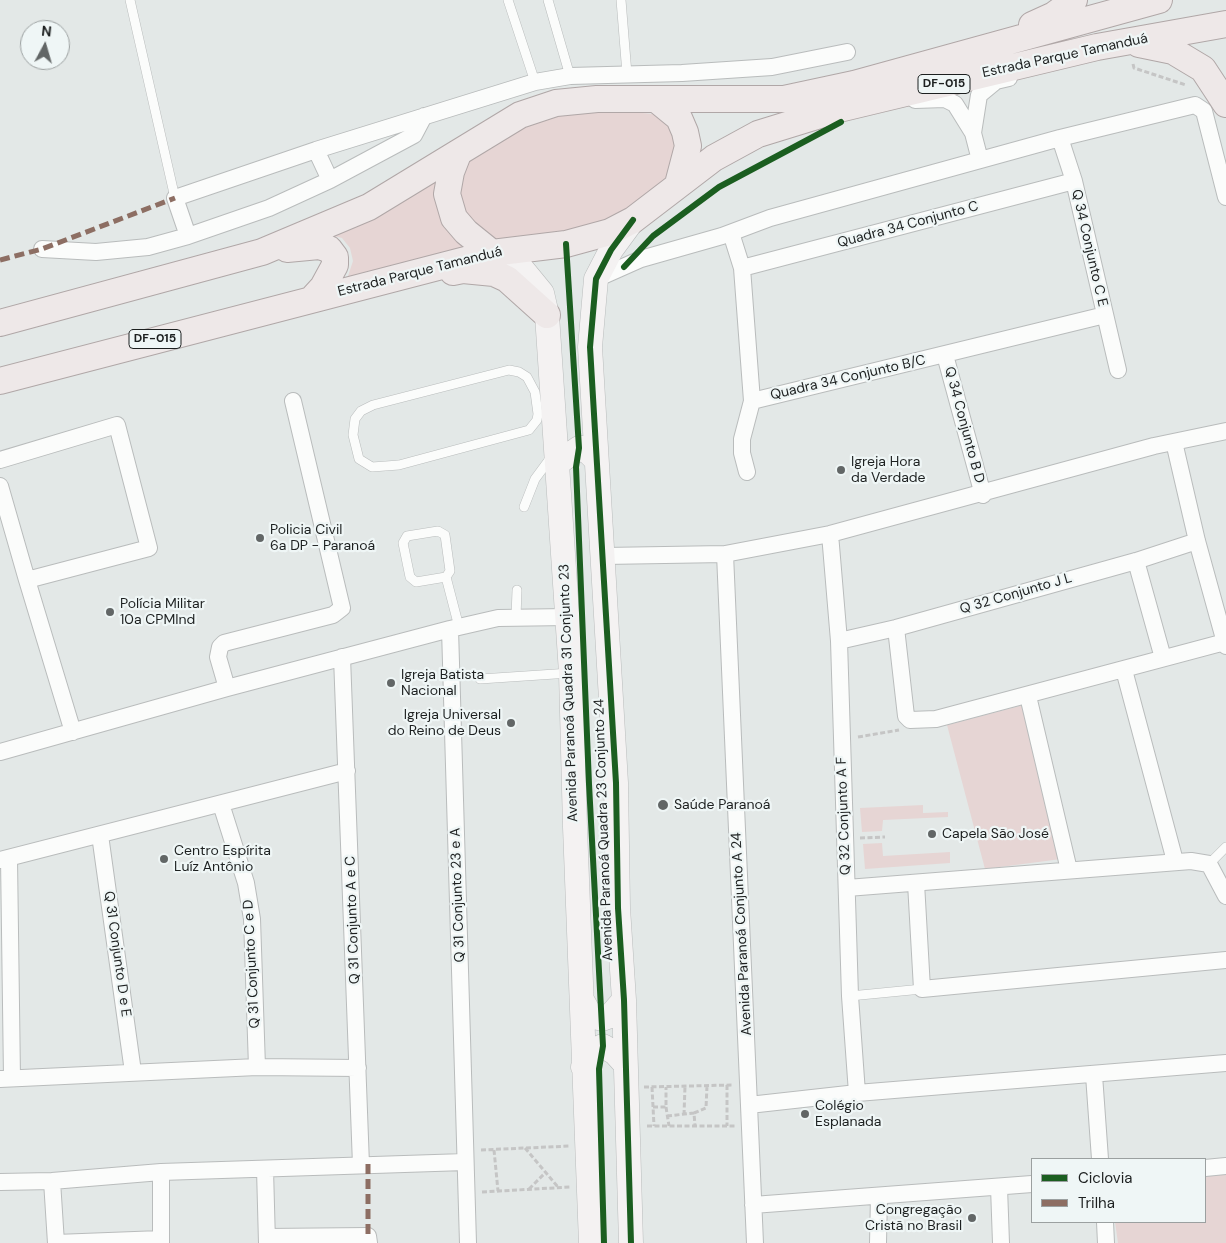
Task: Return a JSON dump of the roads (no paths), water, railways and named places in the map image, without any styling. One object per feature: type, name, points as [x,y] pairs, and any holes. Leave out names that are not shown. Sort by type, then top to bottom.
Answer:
[{"type":"main road","points":[[962,55],[1054,15],[1074,0]]},
{"type":"main road","name":"Estrada Parque Tamanduá","points":[[0,323],[262,252],[369,207],[520,115],[556,103],[597,99],[784,99],[854,84],[1159,0]]},
{"type":"main road","name":"Estrada Parque Tamanduá","points":[[0,381],[492,253],[566,244],[610,232],[633,220],[714,158],[758,134],[870,102],[1097,47],[1226,24]]},
{"type":"main road","points":[[1128,42],[1173,51],[1203,68],[1210,107]]},
{"type":"main road","points":[[669,100],[685,132],[688,146],[678,184]]},
{"type":"main road","points":[[458,154],[451,172],[448,194],[454,218],[466,232],[492,253]]},
{"type":"main road","points":[[262,252],[319,246],[329,249],[334,257],[335,265],[316,298]]},
{"type":"main road","points":[[316,298],[342,297],[463,270],[494,273],[507,279],[547,315]]},
{"type":"street","points":[[973,133],[980,95],[996,81],[1060,66],[1097,47]]},
{"type":"street","points":[[188,236],[175,198],[316,150],[535,82],[570,76],[682,73],[772,67],[847,52]]},
{"type":"street","points":[[669,100],[682,73]]},
{"type":"street","points":[[870,102],[945,99],[959,109],[973,133],[980,160]]},
{"type":"street","points":[[596,279],[641,259],[726,234],[770,218],[1060,138],[1210,107],[1226,197]]},
{"type":"street","points":[[42,249],[96,252],[148,247],[188,236],[269,208],[330,180],[414,135],[424,116]]},
{"type":"street","name":"Q 34 Conjunto C E","points":[[1060,138],[1074,181],[1118,370]]},
{"type":"street","points":[[316,150],[330,180]]},
{"type":"street","name":"Quadra 34 Conjunto C","points":[[742,268],[1074,181]]},
{"type":"street","points":[[596,279],[611,250],[633,220]]},
{"type":"street","points":[[726,234],[742,268],[752,401],[742,439],[742,453],[747,472]]},
{"type":"street","name":"Avenida Paranoá Quadra 31 Conjunto 23","points":[[492,253],[518,265],[542,294],[547,315],[544,389],[558,456],[571,673],[583,1067],[591,1243]]},
{"type":"street","name":"Avenida Paranoá Quadra 23 Conjunto 24","points":[[596,279],[590,347],[596,460],[604,556],[616,783],[618,908],[624,1000],[631,1243]]},
{"type":"street","name":"Quadra 34 Conjunto B/C","points":[[752,401],[1105,315]]},
{"type":"street","name":"Q 34 Conjunto B D","points":[[945,355],[983,494]]},
{"type":"street","points":[[227,688],[218,657],[220,647],[224,643],[334,615],[342,608],[293,401]]},
{"type":"street","points":[[0,460],[117,425],[149,548],[27,580]]},
{"type":"street","points":[[604,556],[725,554],[830,534],[1174,442],[1226,431]]},
{"type":"street","points":[[896,628],[906,716],[910,720],[936,719],[1028,696],[1163,658],[1225,644],[1197,541],[1174,442]]},
{"type":"street","points":[[558,456],[584,448],[596,460]]},
{"type":"street","points":[[0,486],[73,732]]},
{"type":"street","name":"Q 32 Conjunto A F","points":[[830,534],[839,641],[850,996],[857,1093]]},
{"type":"street","name":"Q 32 Conjunto J L","points":[[839,641],[896,628],[1197,541]]},
{"type":"street","name":"Avenida Paranoá Conjunto A 24","points":[[725,554],[755,1243]]},
{"type":"street","points":[[1136,560],[1163,658]]},
{"type":"street","points":[[0,752],[227,688],[455,628],[498,618],[568,617]]},
{"type":"street","name":"Q 31 Conjunto 23 e A","points":[[455,628],[468,1243]]},
{"type":"street","name":"Q 31 Conjunto A e C","points":[[342,657],[361,1164]]},
{"type":"street","points":[[1124,670],[1175,861]]},
{"type":"street","points":[[1028,696],[1069,870]]},
{"type":"street","points":[[347,771],[4,859],[6,1078],[257,1067],[358,1068]]},
{"type":"street","name":"Q 31 Conjunto C e D","points":[[221,804],[246,883],[252,919],[257,1067]]},
{"type":"street","name":"Q 31 Conjunto D e E","points":[[100,835],[133,1072]]},
{"type":"street","points":[[847,888],[1175,861],[1209,864],[1226,896]]},
{"type":"street","points":[[916,883],[922,989],[1226,960]]},
{"type":"street","points":[[582,1000],[591,1016],[602,1019],[610,1016],[624,1000]]},
{"type":"street","points":[[583,1067],[592,1051],[603,1046],[616,1053],[625,1064]]},
{"type":"street","points":[[750,1105],[857,1093],[1226,1063]]},
{"type":"street","points":[[1094,1075],[1100,1158]]},
{"type":"street","points":[[0,1182],[52,1181],[161,1172],[361,1164],[465,1156]]},
{"type":"street","points":[[1206,1168],[1226,1166]]},
{"type":"street","points":[[265,1169],[267,1240],[368,1240]]},
{"type":"street","points":[[52,1181],[56,1243],[161,1241],[161,1172]]},
{"type":"street","points":[[753,1205],[1031,1184]]},
{"type":"street","points":[[999,1187],[1000,1243]]},
{"type":"street","points":[[878,1243],[879,1196]]},
{"type":"street","points":[[1105,1223],[1106,1243]]},
{"type":"lane","points":[[130,0],[175,198]]},
{"type":"lane","points":[[508,0],[535,82]]},
{"type":"lane","points":[[548,0],[570,76]]},
{"type":"lane","points":[[621,0],[627,74]]},
{"type":"lane","points":[[509,370],[519,372],[544,389],[537,420],[529,430],[398,465],[378,468],[362,463],[354,447],[355,419],[361,411],[373,405],[509,370]]},
{"type":"lane","points":[[524,507],[535,479],[558,456]]},
{"type":"lane","points":[[446,577],[416,582],[410,577],[403,543],[407,536],[438,531],[445,535],[450,570],[446,577],[455,628]]},
{"type":"lane","points":[[516,617],[517,590]]},
{"type":"lane","points":[[480,679],[571,673]]},
{"type":"lane","points":[[1209,864],[1226,847]]},
{"type":"lane","points":[[850,996],[922,989]]},
{"type":"place","name":"Igreja Hora da Verdade","points":[[841,470]]},
{"type":"place","name":"Policia Civil 6a DP - Paranoá","points":[[260,538]]},
{"type":"place","name":"Polícia Militar 10a CPMInd","points":[[110,612]]},
{"type":"place","name":"Igreja Batista Nacional","points":[[391,683]]},
{"type":"place","name":"Igreja Universal do Reino de Deus","points":[[511,723]]},
{"type":"place","name":"Saúde Paranoá","points":[[663,805]]},
{"type":"place","name":"Capela São José","points":[[932,834]]},
{"type":"place","name":"Centro Espírita Luíz Antônio","points":[[164,859]]},
{"type":"place","name":"Colégio Esplanada","points":[[805,1114]]},
{"type":"place","name":"Congregação Cristã no Brasil","points":[[972,1218]]}]
